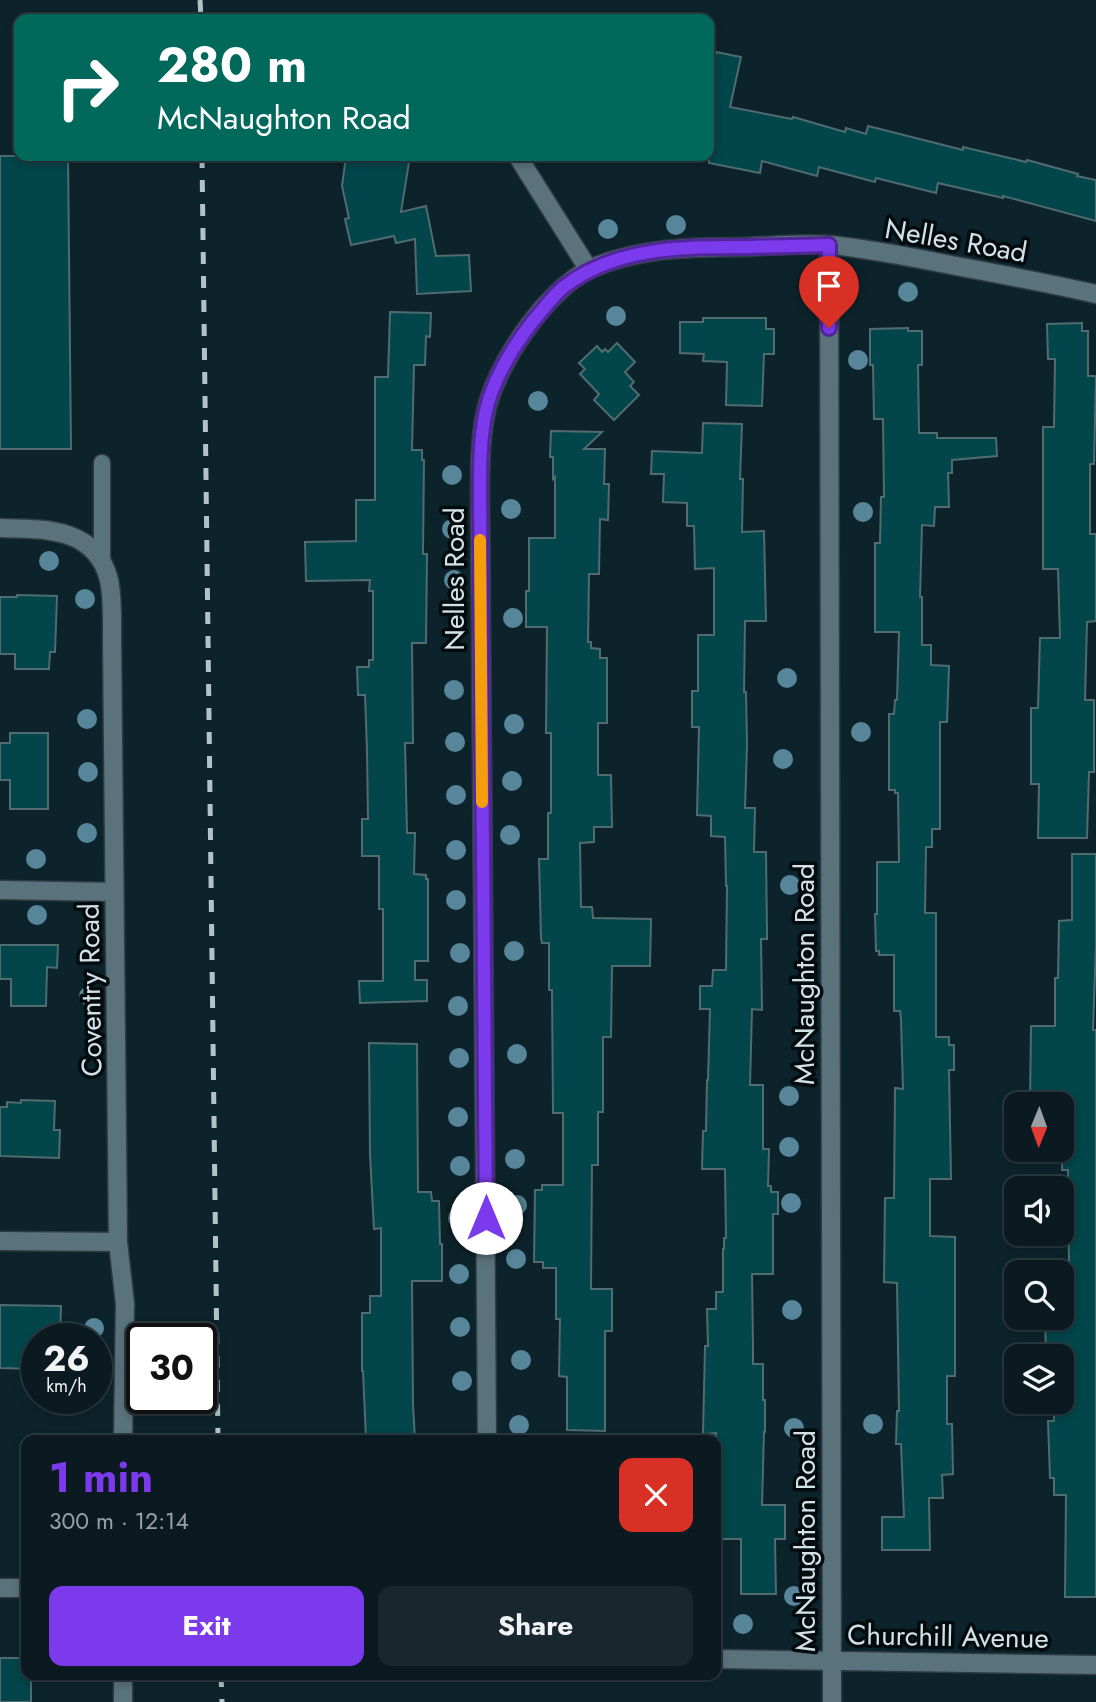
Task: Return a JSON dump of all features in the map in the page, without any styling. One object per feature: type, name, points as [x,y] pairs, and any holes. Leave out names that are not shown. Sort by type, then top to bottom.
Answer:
[{"type":"street","points":[[521,161],[589,270]]},
{"type":"street","name":"Nelles Road","points":[[488,1435],[480,509],[485,414],[495,383],[521,337],[563,287],[589,270],[623,257],[660,250],[829,245],[912,258],[1096,294]]},
{"type":"street","name":"McNaughton Road","points":[[829,245],[832,1702]]},
{"type":"street","name":"Coventry Road","points":[[0,528],[67,534],[88,544],[102,562],[109,581],[113,641],[118,1242],[125,1304],[123,1435]]},
{"type":"street","points":[[0,890],[114,892]]},
{"type":"street","points":[[0,1241],[118,1242]]},
{"type":"street","points":[[0,1588],[21,1588]]},
{"type":"street","name":"Churchill Avenue","points":[[721,1659],[1096,1665]]},
{"type":"street","points":[[123,1680],[123,1702]]},
{"type":"lane","points":[[102,463],[102,562]]},
{"type":"building","points":[[716,52],[741,57],[730,107],[792,119],[793,117],[845,132],[846,128],[866,134],[868,126],[963,150],[963,147],[1026,162],[1027,160],[1096,180],[1096,221],[1003,196],[938,183],[936,193],[876,178],[875,182],[819,167],[817,176],[762,161],[760,173],[709,163],[714,161]]},
{"type":"building","points":[[0,156],[14,156],[14,161],[68,161],[71,449],[0,449]]},
{"type":"building","points":[[345,161],[409,161],[401,212],[426,206],[436,256],[469,255],[471,291],[417,294],[415,239],[396,243],[394,236],[351,245],[342,186]]},
{"type":"building","points":[[390,312],[431,313],[430,337],[426,336],[425,365],[414,365],[412,450],[422,450],[424,460],[426,643],[412,643],[413,743],[405,743],[407,833],[415,833],[414,874],[426,875],[428,879],[428,961],[415,961],[415,980],[427,980],[427,1001],[360,1003],[359,981],[383,981],[383,909],[379,909],[379,856],[362,856],[362,819],[368,819],[367,750],[365,695],[358,695],[357,667],[369,667],[369,660],[373,660],[373,591],[369,591],[370,580],[306,581],[305,542],[356,541],[356,500],[375,500],[375,377],[388,377]]},
{"type":"building","points":[[703,318],[766,318],[766,329],[774,329],[774,354],[764,354],[762,406],[726,405],[727,362],[703,361],[704,354],[680,353],[680,322],[703,322]]},
{"type":"building","points":[[1082,323],[1082,331],[1088,331],[1088,376],[1096,376],[1094,464],[1090,464],[1090,534],[1096,534],[1096,621],[1087,622],[1085,700],[1094,700],[1094,772],[1089,772],[1087,838],[1038,838],[1039,784],[1031,784],[1031,708],[1038,708],[1040,638],[1060,638],[1058,569],[1043,569],[1043,427],[1054,427],[1055,359],[1048,359],[1047,324]]},
{"type":"building","points":[[908,328],[908,331],[922,331],[922,365],[918,365],[919,433],[937,433],[937,438],[996,438],[997,456],[952,460],[952,473],[948,473],[949,507],[935,507],[934,526],[922,525],[922,645],[931,645],[931,665],[949,666],[947,722],[940,722],[940,829],[932,829],[932,847],[926,847],[925,913],[936,913],[936,1037],[949,1037],[949,1045],[954,1045],[954,1070],[949,1070],[951,1179],[930,1179],[930,1236],[955,1237],[955,1376],[947,1376],[947,1424],[952,1424],[953,1474],[942,1475],[943,1498],[929,1498],[930,1550],[882,1550],[882,1517],[904,1517],[901,1444],[896,1444],[899,1411],[897,1283],[884,1282],[885,1198],[894,1198],[895,1088],[903,1089],[901,1019],[900,1011],[894,1011],[894,955],[879,955],[879,951],[876,951],[875,914],[877,862],[899,862],[898,793],[889,790],[889,714],[894,714],[897,700],[899,632],[875,632],[875,543],[880,543],[881,497],[884,497],[883,419],[874,419],[870,329]]},
{"type":"building","points":[[617,343],[635,362],[625,372],[634,382],[630,386],[639,395],[614,420],[594,400],[599,394],[580,374],[585,369],[579,363],[597,346],[602,352],[605,349],[608,352]]},
{"type":"building","points":[[703,423],[742,424],[742,532],[764,531],[766,621],[745,621],[745,808],[755,808],[754,852],[766,852],[767,939],[761,939],[762,1010],[752,1009],[750,1085],[763,1085],[763,1149],[769,1149],[768,1186],[771,1186],[771,1192],[778,1192],[778,1214],[773,1214],[773,1274],[752,1274],[753,1364],[763,1364],[765,1432],[762,1505],[785,1505],[785,1539],[775,1539],[776,1594],[741,1594],[741,1539],[721,1539],[721,1435],[703,1434],[705,1346],[708,1346],[707,1309],[716,1309],[716,1292],[723,1292],[723,1249],[726,1238],[725,1169],[702,1169],[710,1009],[700,1009],[700,986],[712,986],[713,970],[726,970],[725,837],[711,836],[711,816],[697,815],[699,727],[692,727],[692,691],[698,691],[698,635],[714,635],[714,568],[695,569],[694,526],[687,526],[687,503],[663,502],[664,474],[651,474],[652,451],[702,453]]},
{"type":"building","points":[[551,431],[602,432],[584,449],[605,449],[604,484],[609,484],[608,520],[600,519],[599,574],[589,574],[588,642],[591,642],[591,648],[600,649],[600,658],[607,658],[607,723],[598,723],[598,775],[611,775],[612,827],[594,827],[594,842],[580,843],[581,907],[592,907],[593,918],[651,919],[650,966],[612,966],[611,1037],[603,1037],[603,1112],[598,1112],[598,1165],[592,1165],[591,1289],[612,1289],[612,1331],[605,1331],[605,1431],[567,1430],[567,1377],[559,1376],[560,1319],[556,1319],[556,1268],[543,1268],[543,1262],[534,1262],[535,1190],[542,1190],[542,1185],[563,1185],[563,1113],[553,1113],[549,943],[542,943],[541,938],[539,859],[548,859],[548,813],[551,813],[551,733],[546,733],[547,627],[526,627],[529,538],[555,538],[555,477],[553,479],[553,457],[550,457]]},
{"type":"building","points":[[57,596],[55,652],[50,652],[49,669],[15,669],[15,654],[0,654],[0,597]]},
{"type":"building","points":[[10,733],[48,733],[48,809],[10,809],[10,780],[0,780],[0,743],[10,743]]},
{"type":"building","points":[[1072,854],[1096,854],[1093,1030],[1096,1030],[1096,1597],[1065,1597],[1066,1495],[1054,1495],[1054,1478],[1050,1478],[1048,1421],[1054,1421],[1054,1414],[1074,1414],[1074,1344],[1046,1344],[1045,1330],[1074,1330],[1074,1260],[1069,1260],[1069,1246],[1074,1246],[1074,1176],[1068,1176],[1068,1170],[1062,1170],[1062,1162],[1074,1162],[1074,1092],[1030,1092],[1031,1026],[1055,1026],[1059,921],[1072,920]]},
{"type":"building","points":[[0,945],[58,945],[57,968],[47,967],[46,1006],[11,1006],[11,979],[0,979]]},
{"type":"building","points":[[369,1043],[417,1044],[418,1192],[431,1192],[432,1201],[439,1201],[442,1281],[412,1281],[415,1435],[366,1435],[362,1313],[370,1313],[370,1296],[381,1296],[381,1228],[374,1229]]},
{"type":"building","points":[[21,1100],[55,1101],[54,1130],[60,1130],[59,1158],[0,1156],[0,1107],[7,1107],[7,1102],[21,1103]]},
{"type":"building","points":[[0,1305],[61,1306],[60,1323],[21,1323],[21,1369],[0,1368]]},
{"type":"building","points":[[0,1658],[21,1658],[21,1680],[31,1680],[31,1702],[0,1702]]},
{"type":"railway","points":[[200,0],[201,14]]},
{"type":"railway","points":[[202,161],[218,1435]]},
{"type":"railway","points":[[221,1680],[222,1702]]},
{"type":"slow traffic","points":[[480,540],[482,802]]},
{"type":"route","points":[[486,1218],[480,495],[485,414],[495,383],[521,337],[563,287],[589,270],[623,257],[660,250],[829,245],[829,328]]}]
